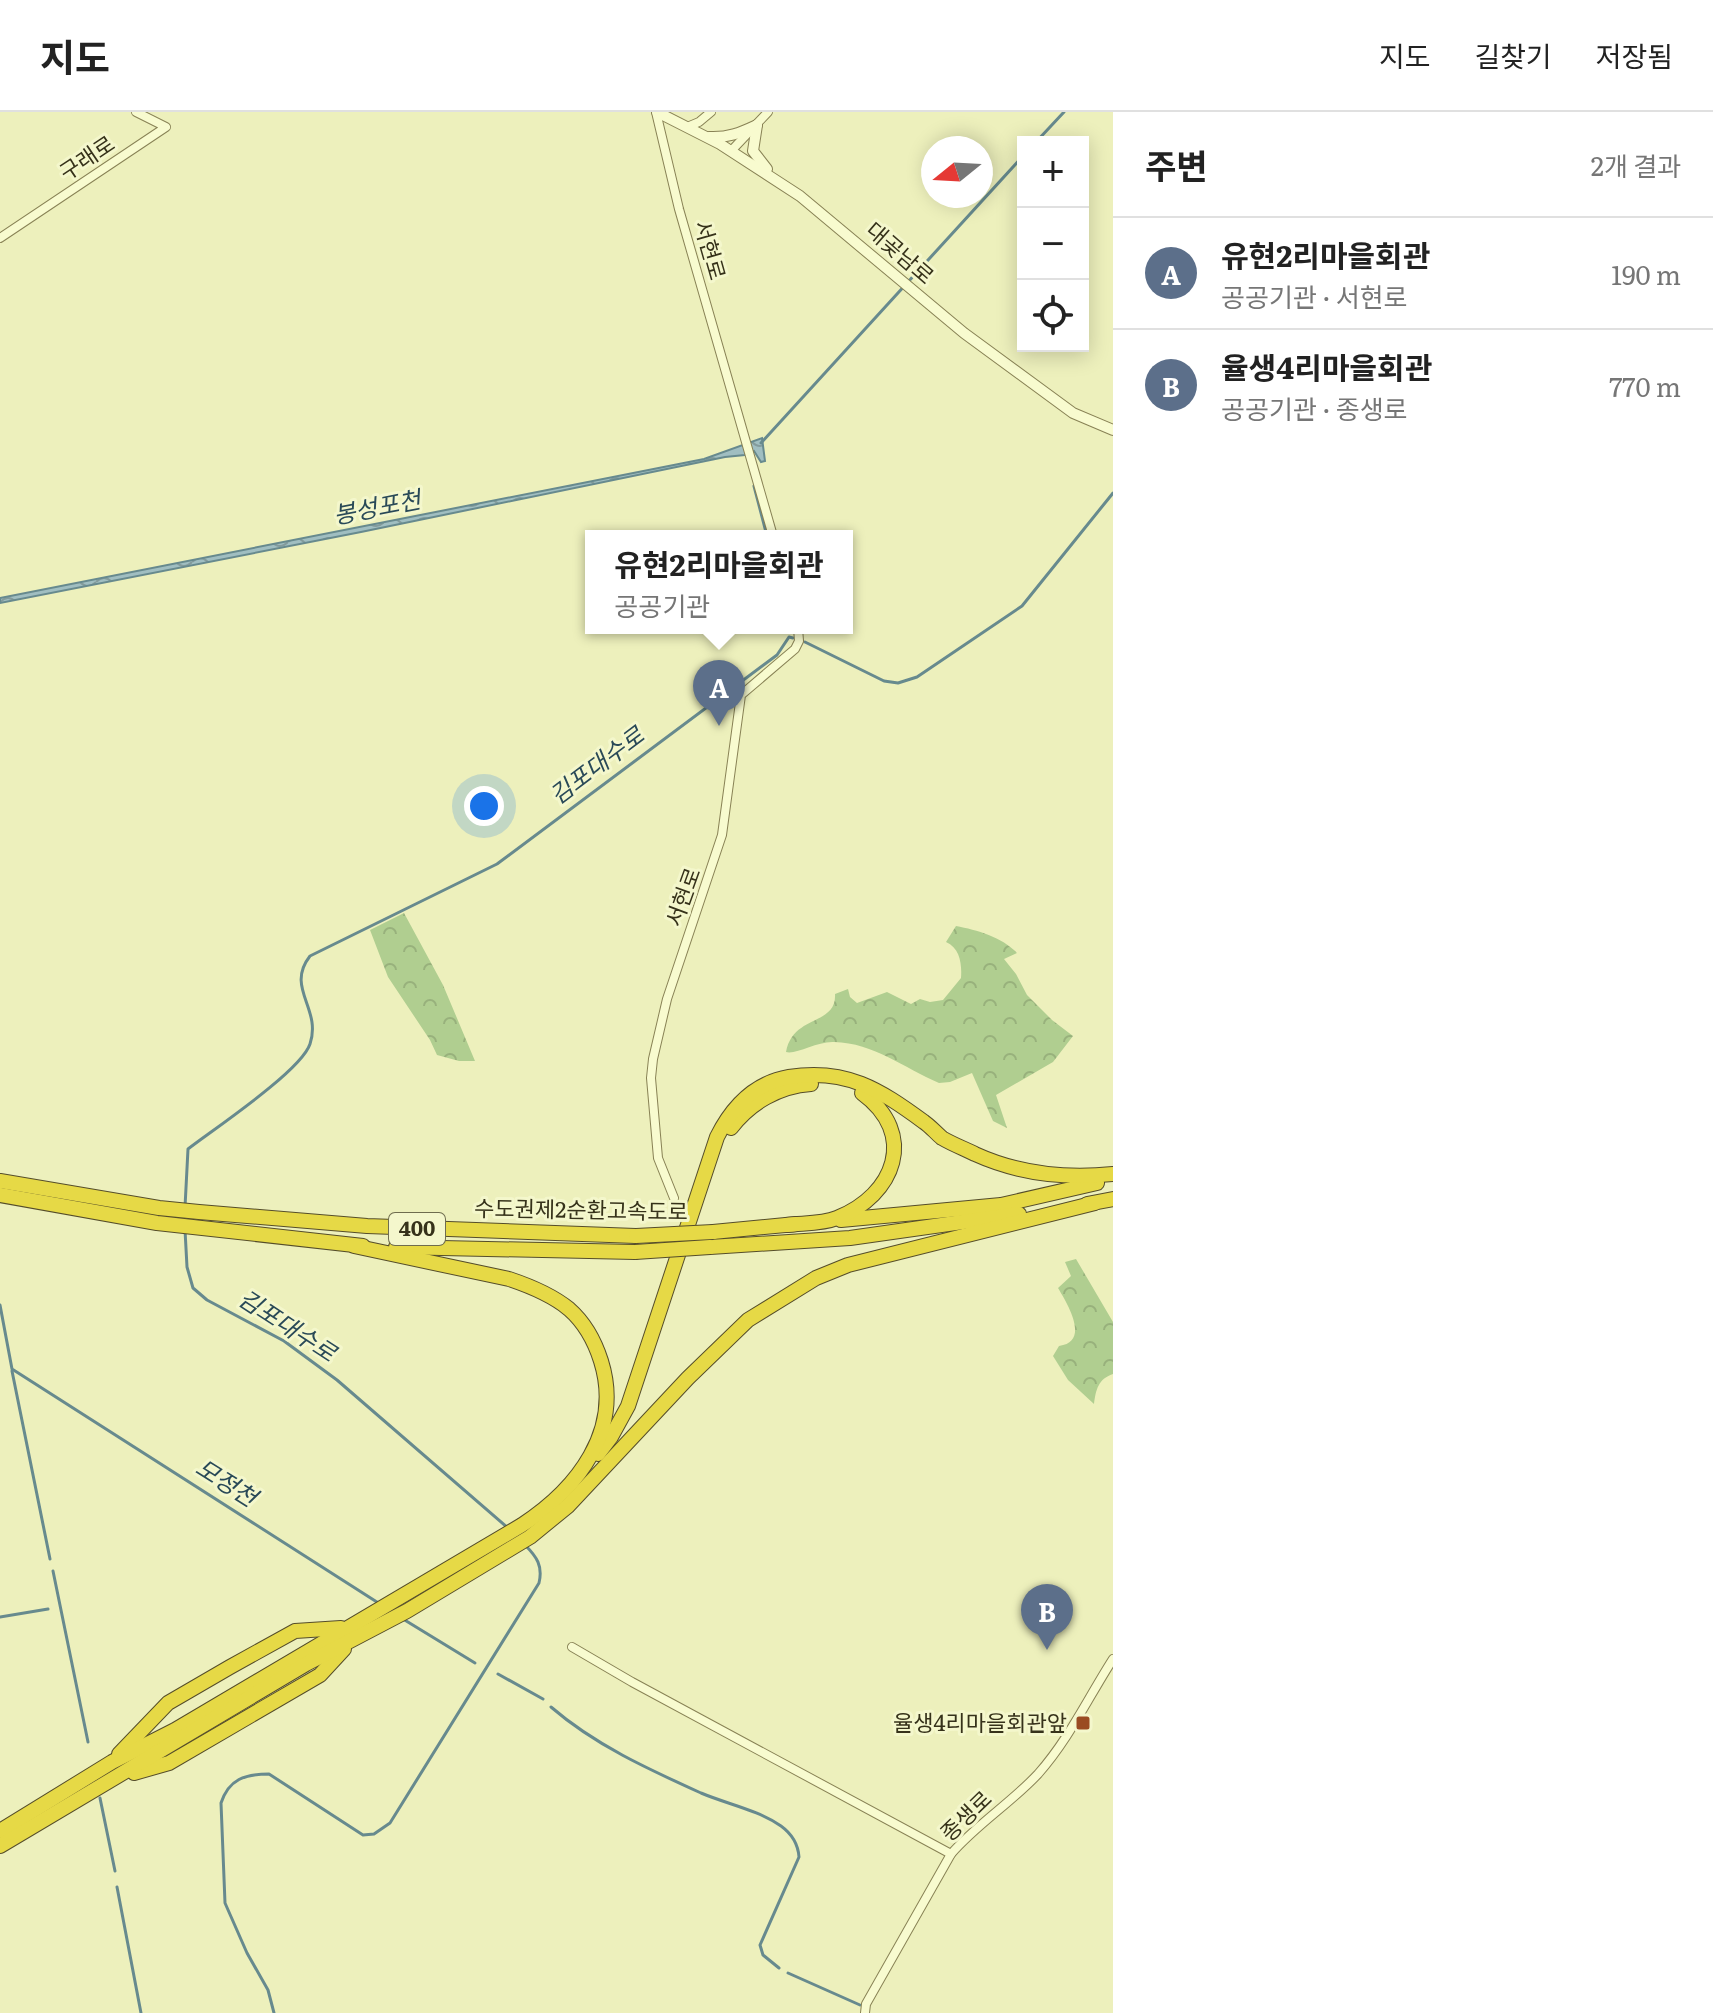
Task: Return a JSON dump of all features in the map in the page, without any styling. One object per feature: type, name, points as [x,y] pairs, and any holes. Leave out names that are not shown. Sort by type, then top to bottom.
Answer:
[{"type":"highway","points":[[112,1762],[168,1703],[295,1631],[373,1629],[490,1562],[556,1500],[603,1449],[628,1406],[717,1137],[737,1105],[768,1083],[823,1073],[843,1077],[862,1083],[896,1103],[944,1139],[1002,1165],[1043,1175],[1113,1177]]},
{"type":"highway","points":[[593,1481],[639,1401],[716,1153],[726,1135],[751,1107],[782,1090],[821,1083],[849,1087],[877,1104],[888,1116],[895,1149],[891,1167],[884,1182],[864,1204],[833,1220],[802,1223]]},
{"type":"highway","name":"수도권제2순환고속도로","points":[[0,1181],[200,1228],[354,1246],[635,1252],[802,1223],[1001,1205],[1113,1177]]},
{"type":"highway","name":"수도권제2순환고속도로","points":[[0,1195],[158,1216],[199,1212],[367,1226],[711,1239],[850,1238],[1113,1199]]},
{"type":"highway","points":[[0,1831],[112,1762],[350,1631],[479,1551],[551,1522],[729,1337],[748,1320],[816,1278],[877,1256],[1095,1203]]},
{"type":"highway","points":[[354,1246],[509,1279],[534,1288],[570,1310],[583,1324],[597,1349],[607,1393],[602,1429],[588,1464]]},
{"type":"highway","points":[[0,1846],[118,1777],[169,1763],[320,1675],[350,1631]]},
{"type":"street","name":"구래로","points":[[0,238],[166,127],[136,112]]},
{"type":"street","name":"대곶남로","points":[[657,112],[775,178],[824,214],[964,333],[1065,407],[1113,430]]},
{"type":"street","name":"서현로","points":[[657,112],[679,209],[771,530]]},
{"type":"street","points":[[687,127],[711,112]]},
{"type":"street","points":[[731,151],[768,112]]},
{"type":"street","points":[[703,136],[724,137],[757,125]]},
{"type":"street","points":[[757,125],[753,151],[775,178]]},
{"type":"street","name":"서현로","points":[[674,1198],[658,1158],[651,1078],[656,1040],[681,954],[722,835],[741,695],[795,649],[798,634]]},
{"type":"street","points":[[572,1647],[951,1854]]},
{"type":"street","name":"종생로","points":[[865,2013],[866,2004],[951,1854],[1036,1776],[1070,1733],[1113,1659]]},
{"type":"green space","points":[[404,913],[443,985],[475,1061],[459,1061],[437,1055],[388,977],[370,930]]},
{"type":"green space","points":[[956,926],[997,938],[1011,947],[1017,953],[1004,959],[1027,995],[1073,1036],[1053,1062],[996,1095],[1007,1128],[993,1121],[972,1073],[939,1083],[876,1051],[849,1043],[827,1042],[786,1052],[797,1031],[829,1011],[835,994],[848,989],[850,997],[857,1003],[887,992],[911,1004],[920,999],[930,1002],[943,1000],[961,978],[959,957],[946,942]]},
{"type":"green space","points":[[1076,1259],[1113,1322],[1113,1374],[1099,1386],[1094,1404],[1068,1380],[1053,1356],[1059,1346],[1069,1343],[1074,1337],[1074,1321],[1058,1288],[1071,1276],[1065,1262]]},
{"type":"water","points":[[762,438],[765,461],[761,462],[754,451],[0,603],[0,598],[704,459]]},
{"type":"waterway","points":[[1042,136],[1064,112]]},
{"type":"waterway","points":[[761,443],[1017,163]]},
{"type":"waterway","name":"김포대수로","points":[[754,486],[765,530]]},
{"type":"waterway","points":[[805,642],[884,681],[898,683],[917,677],[1022,606],[1113,493]]},
{"type":"waterway","name":"김포대수로","points":[[185,1207],[188,1149],[274,1084],[291,1069],[310,1044],[312,1020],[301,978],[310,956],[497,864],[777,655],[789,637],[793,638]]},
{"type":"waterway","name":"김포대수로","points":[[185,1230],[187,1267],[193,1288],[207,1300],[284,1341],[337,1380],[508,1528]]},
{"type":"waterway","name":"모정천","points":[[0,1305],[12,1369],[380,1604]]},
{"type":"waterway","points":[[12,1371],[50,1559]]},
{"type":"waterway","name":"김포대수로","points":[[274,2013],[268,1990],[247,1953],[225,1903],[221,1803],[224,1795],[239,1780],[269,1774],[363,1835],[374,1834],[390,1823],[539,1583],[538,1562],[525,1545]]},
{"type":"waterway","points":[[53,1571],[88,1742]]},
{"type":"waterway","points":[[0,1617],[48,1609]]},
{"type":"waterway","name":"모정천","points":[[403,1619],[475,1663]]},
{"type":"waterway","name":"모정천","points":[[498,1674],[543,1699]]},
{"type":"waterway","name":"모정천","points":[[551,1707],[623,1755],[701,1793],[762,1816],[788,1832],[796,1843],[799,1857],[760,1945],[763,1955],[779,1968]]},
{"type":"waterway","points":[[100,1798],[115,1871]]},
{"type":"waterway","points":[[117,1887],[141,2013]]},
{"type":"waterway","name":"모정천","points":[[788,1973],[860,2005]]},
{"type":"place","name":"유현2리마을회관","points":[[719,726]]},
{"type":"place","name":"율생4리마을회관","points":[[1047,1650]]},
{"type":"place","name":"율생4리마을회관앞","points":[[1083,1723]]},
{"type":"water label","name":"봉성포천","points":[[377,508]]}]
